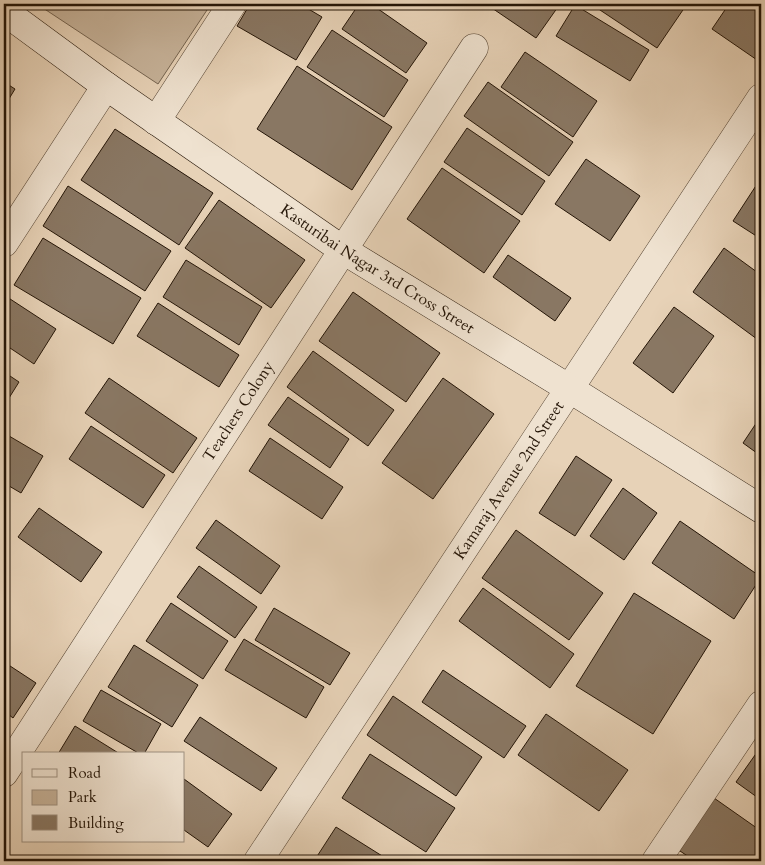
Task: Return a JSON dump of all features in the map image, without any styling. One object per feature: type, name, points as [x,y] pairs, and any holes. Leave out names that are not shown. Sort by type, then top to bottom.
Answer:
[{"type":"street","points":[[156,120],[232,4]]},
{"type":"street","name":"Kasturibai Nagar 3rd Cross Street","points":[[4,11],[106,86],[343,250],[761,508]]},
{"type":"street","name":"Teachers Colony","points":[[4,773],[474,48]]},
{"type":"street","points":[[4,243],[106,86]]},
{"type":"street","name":"Kamaraj Avenue 2nd Street","points":[[258,861],[761,98]]},
{"type":"street","points":[[656,861],[761,705]]},
{"type":"green space","points":[[41,4],[211,4],[158,84],[40,6]]},
{"type":"building","points":[[250,4],[300,4],[322,17],[296,60],[237,26]]},
{"type":"building","points":[[359,4],[371,4],[427,43],[406,73],[342,29]]},
{"type":"building","points":[[486,4],[560,4],[536,38]]},
{"type":"building","points":[[591,4],[687,4],[657,48]]},
{"type":"building","points":[[729,4],[761,4],[760,62],[712,29]]},
{"type":"building","points":[[575,5],[649,50],[630,81],[556,36]]},
{"type":"building","points":[[332,30],[408,80],[384,117],[307,67]]},
{"type":"building","points":[[525,52],[597,101],[573,137],[501,87]]},
{"type":"building","points":[[297,66],[392,127],[352,190],[257,129]]},
{"type":"building","points":[[4,82],[15,89],[4,107]]},
{"type":"building","points":[[488,82],[573,142],[549,176],[464,116]]},
{"type":"building","points":[[467,128],[545,181],[522,215],[444,162]]},
{"type":"building","points":[[115,129],[213,193],[179,245],[81,180]]},
{"type":"building","points":[[586,159],[640,196],[610,241],[555,204]]},
{"type":"building","points":[[442,168],[520,221],[484,273],[407,219]]},
{"type":"building","points":[[761,178],[761,239],[733,221]]},
{"type":"building","points":[[68,186],[171,251],[145,291],[43,226]]},
{"type":"building","points":[[219,200],[305,260],[271,308],[185,248]]},
{"type":"building","points":[[43,238],[141,298],[113,344],[14,285]]},
{"type":"building","points":[[724,248],[761,275],[761,342],[693,292]]},
{"type":"building","points":[[508,255],[571,298],[555,321],[493,277]]},
{"type":"building","points":[[186,260],[262,307],[239,345],[163,297]]},
{"type":"building","points":[[353,292],[440,353],[406,402],[319,341]]},
{"type":"building","points":[[4,295],[56,329],[34,364],[4,344]]},
{"type":"building","points":[[158,303],[239,355],[219,387],[137,336]]},
{"type":"building","points":[[674,307],[714,336],[673,393],[633,363]]},
{"type":"building","points":[[313,351],[394,410],[368,446],[287,387]]},
{"type":"building","points":[[4,372],[19,382],[4,406]]},
{"type":"building","points":[[109,378],[197,438],[173,473],[85,413]]},
{"type":"building","points":[[443,378],[494,414],[433,499],[382,463]]},
{"type":"building","points":[[288,397],[349,439],[330,468],[268,425]]},
{"type":"building","points":[[761,416],[761,456],[743,443]]},
{"type":"building","points":[[91,426],[165,475],[143,508],[69,459]]},
{"type":"building","points":[[4,433],[43,456],[21,493],[4,483]]},
{"type":"building","points":[[270,438],[343,487],[322,519],[249,471]]},
{"type":"building","points":[[576,456],[612,480],[575,536],[539,513]]},
{"type":"building","points":[[623,488],[657,513],[624,560],[590,536]]},
{"type":"building","points":[[39,508],[102,552],[81,582],[18,537]]},
{"type":"building","points":[[216,520],[280,566],[261,594],[196,548]]},
{"type":"building","points":[[680,521],[761,577],[734,619],[652,563]]},
{"type":"building","points":[[516,530],[603,593],[569,640],[482,578]]},
{"type":"building","points":[[199,566],[257,607],[235,638],[177,597]]},
{"type":"building","points":[[483,588],[574,654],[550,688],[459,621]]},
{"type":"building","points":[[634,593],[711,641],[653,734],[576,686]]},
{"type":"building","points":[[171,603],[228,641],[203,679],[146,641]]},
{"type":"building","points":[[274,608],[350,653],[330,685],[255,640]]},
{"type":"building","points":[[244,639],[324,687],[306,718],[225,670]]},
{"type":"building","points":[[134,645],[198,685],[172,727],[108,687]]},
{"type":"building","points":[[4,662],[36,683],[13,718],[4,711]]},
{"type":"building","points":[[443,670],[526,726],[504,758],[422,702]]},
{"type":"building","points":[[101,690],[161,724],[145,752],[137,752],[83,721]]},
{"type":"building","points":[[393,696],[482,757],[456,796],[367,735]]},
{"type":"building","points":[[546,714],[628,770],[599,811],[518,755]]},
{"type":"building","points":[[200,717],[277,768],[261,791],[184,741]]},
{"type":"building","points":[[75,726],[117,752],[59,752]]},
{"type":"building","points":[[761,749],[761,800],[736,782]]},
{"type":"building","points":[[370,754],[455,808],[426,852],[342,798]]},
{"type":"building","points":[[185,780],[232,814],[208,847],[185,831]]},
{"type":"building","points":[[714,798],[761,831],[761,861],[695,861],[677,849]]},
{"type":"building","points":[[336,827],[387,859],[386,861],[314,861]]}]
